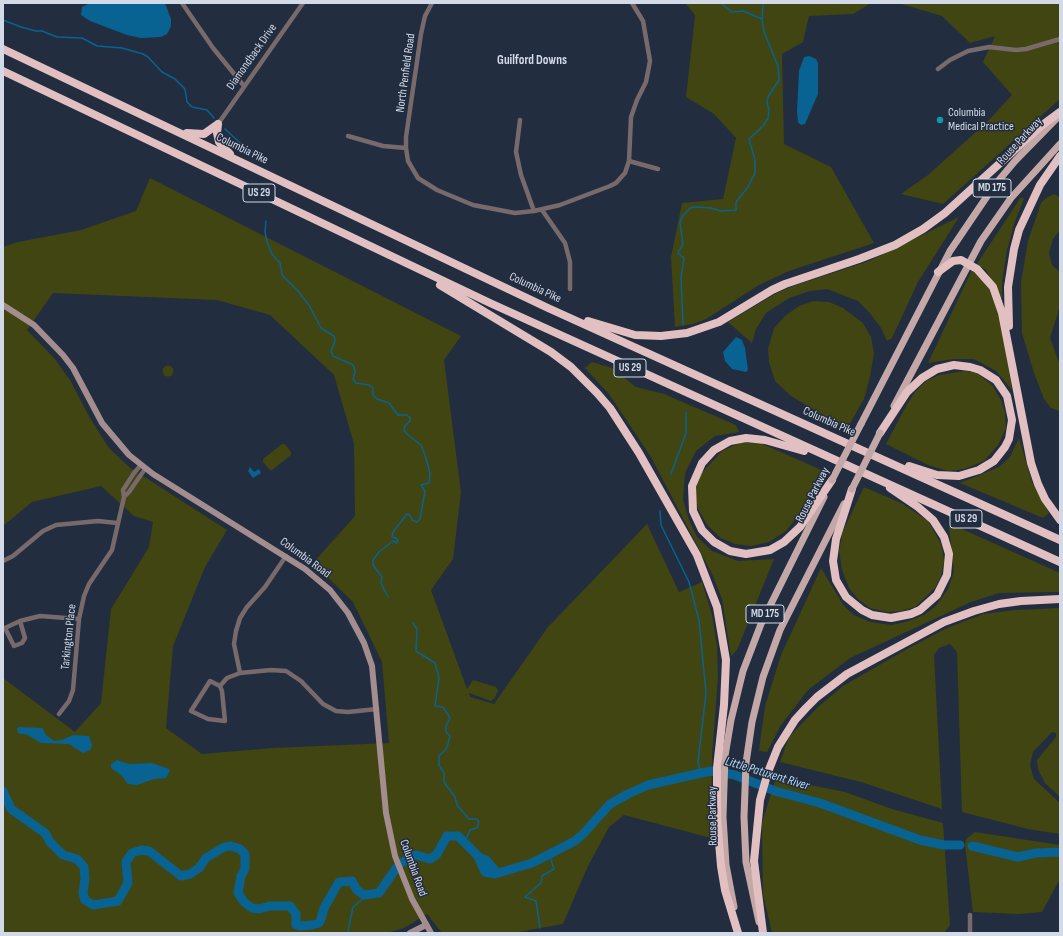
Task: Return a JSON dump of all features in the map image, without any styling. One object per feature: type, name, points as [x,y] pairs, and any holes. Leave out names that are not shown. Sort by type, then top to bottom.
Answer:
[{"type":"highway","name":"Columbia Pike","points":[[3,49],[548,308],[1060,540]]},
{"type":"highway","name":"US 29","points":[[3,72],[411,266],[613,360],[1060,562]]},
{"type":"highway","points":[[548,308],[634,335],[675,336],[709,326],[729,317],[772,290],[878,252],[923,229],[960,200],[1042,126],[1060,112]]},
{"type":"highway","points":[[177,131],[201,134],[207,132],[218,124]]},
{"type":"highway","points":[[218,124],[217,133],[219,142],[238,161]]},
{"type":"highway","points":[[1012,365],[1008,306],[1010,268],[1014,249],[1019,230],[1031,201],[1060,156]]},
{"type":"highway","points":[[938,272],[953,261],[961,260],[968,263],[986,277],[998,300],[1028,448],[1038,484],[1048,504],[1060,520]]},
{"type":"highway","points":[[411,266],[480,310],[546,349],[571,367],[610,408],[639,453],[697,555],[717,607],[724,644],[726,674],[720,791],[721,866],[732,919],[739,933]]},
{"type":"highway","points":[[880,433],[913,386],[930,373],[946,367],[970,367],[989,375],[1003,389],[1012,411],[1011,430],[1006,447],[994,461],[978,470],[959,476],[937,475],[881,458]]},
{"type":"highway","points":[[832,480],[800,527],[784,542],[763,553],[738,554],[720,547],[702,530],[693,511],[692,486],[698,469],[711,453],[730,441],[746,438],[765,440],[850,466]]},
{"type":"highway","points":[[852,489],[839,526],[834,551],[834,572],[840,588],[853,604],[872,615],[886,618],[900,617],[920,610],[937,595],[947,575],[949,554],[944,537],[933,520],[925,513],[871,476]]},
{"type":"highway","points":[[762,933],[754,861],[760,800],[768,772],[778,747],[795,720],[817,697],[852,670],[926,631],[974,610],[1010,602],[1060,599]]},
{"type":"main road","name":"Rouse Parkway","points":[[722,756],[737,694],[752,646],[774,594],[938,272],[950,251],[994,186],[1015,161],[1060,115]]},
{"type":"main road","name":"MD 175","points":[[762,933],[756,913],[746,862],[744,796],[746,763],[757,699],[772,652],[794,603],[968,263],[981,241],[1011,198],[1060,144]]},
{"type":"main road","name":"Columbia Road","points":[[3,304],[34,325],[63,355],[73,368],[111,435],[129,455],[143,467],[286,556],[318,579],[348,613],[364,643],[372,666],[385,798],[391,838],[401,874],[426,926],[431,933]]},
{"type":"main road","name":"Rouse Parkway","points":[[720,791],[730,889],[739,933]]},
{"type":"main road","points":[[410,933],[426,926]]},
{"type":"street","points":[[182,3],[213,48],[244,86]]},
{"type":"street","name":"Diamondback Drive","points":[[218,124],[303,3]]},
{"type":"street","name":"North Penfield Road","points":[[406,148],[421,34],[425,16],[432,3]]},
{"type":"street","points":[[348,136],[383,146],[406,148],[408,161],[414,173],[430,187],[473,205],[489,209],[515,213],[534,212],[560,205],[616,183],[625,173],[629,161],[631,117],[646,82],[650,60],[643,21],[632,3]]},
{"type":"street","points":[[938,69],[950,60],[968,51],[989,48],[1021,50],[1060,39]]},
{"type":"street","points":[[520,120],[516,152],[521,175],[534,212]]},
{"type":"street","points":[[629,161],[658,169]]},
{"type":"street","points":[[542,210],[565,243],[570,262],[570,289]]},
{"type":"street","name":"Tarkington Place","points":[[59,714],[69,701],[73,690],[79,619],[86,590],[109,556],[114,542],[124,497],[123,490],[143,467]]},
{"type":"street","points":[[3,561],[13,556],[42,531],[56,525],[98,521],[118,523]]},
{"type":"street","points":[[240,673],[234,644],[240,618],[247,607],[265,587],[286,556]]},
{"type":"street","points":[[20,621],[25,638],[22,643],[14,646],[5,628],[20,621],[40,616],[79,619]]},
{"type":"street","points":[[220,686],[227,678],[240,673],[271,670],[286,671],[301,681],[323,704],[336,711],[348,712],[377,709]]},
{"type":"street","points":[[210,680],[220,686],[222,691],[225,721],[208,719],[191,711],[210,680]]},
{"type":"street","points":[[970,915],[970,933]]},
{"type":"green space","points":[[685,3],[871,3],[853,14],[809,16],[803,42],[782,54],[784,144],[831,167],[874,243],[789,271],[759,285],[706,319],[693,324],[675,327],[671,257],[682,203],[723,199],[736,138],[714,114],[686,97],[695,15]]},
{"type":"green space","points":[[898,3],[1060,3],[1060,99],[943,204],[901,194],[928,175],[986,123],[1012,95],[983,62],[995,36],[970,43],[942,16]]},
{"type":"green space","points":[[150,178],[461,336],[444,360],[461,492],[453,559],[431,590],[467,689],[473,680],[496,687],[498,691],[494,699],[491,701],[469,693],[470,697],[494,704],[548,627],[647,524],[679,592],[702,582],[712,615],[717,646],[718,677],[712,756],[711,838],[624,815],[609,827],[587,868],[563,924],[513,933],[442,933],[427,914],[404,928],[387,933],[3,933],[3,678],[75,732],[101,703],[111,609],[149,547],[153,522],[134,516],[101,486],[32,502],[3,526],[3,247],[18,242],[81,230],[136,211]],"holes":[[[53,293],[217,300],[270,315],[334,375],[354,444],[355,516],[313,563],[353,602],[382,662],[389,743],[273,748],[202,754],[166,728],[173,646],[205,567],[227,530],[129,467],[109,448],[90,418],[70,380],[54,358],[27,330]]]},
{"type":"green space","points":[[1054,194],[1060,197],[1060,230],[1053,239],[1049,253],[1052,265],[1060,272],[1060,306],[1050,338],[1060,365],[1059,411],[1051,408],[1044,399],[1034,373],[1022,333],[1021,282],[1028,241],[1041,203],[1046,198]]},
{"type":"green space","points":[[1021,197],[1024,199],[1015,221],[1007,250],[1002,282],[1002,299],[986,270],[977,264]]},
{"type":"green space","points":[[959,217],[918,282],[892,338],[887,341],[881,328],[869,312],[858,301],[827,289],[810,291],[789,298],[766,313],[756,329],[752,343],[728,322],[775,294],[793,286],[869,261]]},
{"type":"green space","points":[[972,270],[985,282],[995,297],[1001,321],[1012,390],[996,371],[974,359],[953,359],[928,363]]},
{"type":"green space","points":[[814,301],[829,302],[843,308],[863,323],[871,337],[874,353],[870,377],[864,399],[848,427],[839,425],[791,396],[775,381],[769,362],[768,349],[774,328],[785,316],[799,306]]},
{"type":"green space","points":[[592,362],[612,368],[636,387],[664,394],[736,425],[739,432],[715,436],[696,451],[685,473],[683,500],[689,520],[697,537],[712,551],[738,561],[774,559],[737,650],[731,656],[722,599],[713,576],[651,457],[609,394],[585,368]]},
{"type":"green space","points":[[166,366],[170,366],[172,367],[172,375],[166,376],[163,373],[163,369]]},
{"type":"green space","points":[[965,371],[977,373],[992,385],[1001,400],[1005,412],[1006,428],[998,445],[984,461],[964,469],[948,471],[928,465],[886,444],[906,406],[915,392],[926,381],[939,375]]},
{"type":"green space","points":[[1019,438],[1032,482],[1049,513],[1043,518],[960,483],[999,467],[1010,457]]},
{"type":"green space","points":[[758,442],[826,472],[807,504],[786,531],[769,542],[751,546],[735,544],[721,538],[708,526],[698,509],[695,495],[698,477],[722,451],[740,443]]},
{"type":"green space","points":[[282,444],[285,444],[291,452],[291,455],[270,470],[263,462],[263,459]]},
{"type":"green space","points":[[864,487],[903,504],[928,521],[941,544],[944,561],[941,576],[935,588],[915,607],[901,611],[887,612],[870,608],[858,599],[849,588],[842,570],[839,551],[843,531]]},
{"type":"green space","points":[[953,525],[1060,573],[1060,592],[999,593],[971,602],[850,658],[808,690],[781,725],[767,752],[759,751],[765,706],[781,655],[821,568],[844,606],[854,615],[870,622],[892,625],[909,621],[924,615],[936,606],[948,589],[954,572],[949,527]]},
{"type":"green space","points":[[1060,608],[1060,797],[1045,783],[1038,769],[1037,760],[1056,737],[1056,733],[1052,732],[1033,752],[1030,765],[1034,779],[1060,803],[1060,834],[1028,829],[962,812],[957,652],[950,644],[939,648],[934,655],[942,809],[861,782],[780,762],[789,737],[818,707],[843,686],[909,648],[947,628],[983,614],[1015,610]]},
{"type":"green space","points":[[776,778],[845,792],[892,809],[943,823],[950,925],[944,933],[772,933],[763,894],[762,823]]},
{"type":"green space","points":[[975,832],[1060,845],[1060,879],[1042,912],[1019,914],[973,912],[965,845],[966,839]]},
{"type":"water","points":[[90,3],[165,3],[171,19],[171,26],[167,34],[161,37],[141,38],[127,35],[90,21],[81,15],[82,7]]},
{"type":"water","points":[[809,56],[816,59],[818,63],[818,94],[805,124],[801,125],[798,122],[797,112],[799,71],[804,57]]},
{"type":"water","points":[[736,337],[742,340],[745,348],[748,370],[746,372],[732,369],[725,361],[723,352]]},
{"type":"water","points":[[250,467],[254,472],[259,469],[261,473],[253,478],[248,471]]},
{"type":"water","points":[[18,727],[42,728],[46,735],[54,741],[62,740],[73,735],[89,736],[92,745],[90,750],[83,753],[69,744],[41,743],[28,735],[18,733]]},
{"type":"water","points":[[117,760],[129,764],[152,763],[169,769],[170,771],[166,778],[154,779],[137,785],[128,784],[122,776],[111,768],[111,764]]},
{"type":"waterway","points":[[721,3],[732,12],[743,11],[762,19]]},
{"type":"waterway","points":[[683,324],[681,277],[684,258],[678,253],[683,244],[680,223],[682,217],[690,208],[695,207],[711,208],[721,211],[736,210],[736,202],[748,187],[755,173],[755,160],[749,139],[763,126],[768,118],[768,97],[779,80],[778,66],[764,32],[762,19],[763,3]]},
{"type":"waterway","points":[[3,20],[21,27],[42,31],[57,37],[82,38],[97,46],[122,48],[143,54],[148,57],[162,72],[175,79],[185,89],[187,102],[192,107],[207,110],[214,118]]},
{"type":"waterway","points":[[225,129],[249,151],[260,157],[262,160]]},
{"type":"waterway","points":[[266,221],[265,232],[267,242],[272,254],[280,263],[282,275],[309,305],[321,328],[334,336],[335,341],[331,351],[333,356],[353,365],[355,371],[353,379],[356,383],[369,385],[373,388],[373,395],[377,399],[389,403],[398,415],[407,415],[410,418],[410,421],[405,426],[404,430],[421,445],[425,455],[430,473],[429,483],[421,485],[425,491],[420,519],[417,522],[412,520],[410,515],[407,514],[393,532],[392,537],[396,538],[398,541],[397,543],[393,541],[379,552],[373,560],[373,565],[382,577],[381,583],[388,597]]},
{"type":"waterway","points":[[671,474],[686,433],[686,412]]},
{"type":"waterway","points":[[660,511],[661,525],[689,582],[699,620],[706,693],[698,762],[701,773]]},
{"type":"waterway","points":[[413,623],[417,629],[416,651],[435,663],[439,678],[435,706],[443,707],[450,718],[446,726],[446,732],[450,736],[448,744],[446,749],[439,756],[439,765],[444,773],[444,782],[455,797],[457,805],[469,819],[477,819],[479,822],[477,828],[470,830],[465,842]]},
{"type":"waterway","name":"Little Patuxent River","points":[[3,791],[11,809],[45,833],[50,842],[63,855],[77,859],[84,867],[85,879],[83,893],[85,900],[93,905],[118,901],[128,883],[126,862],[132,853],[142,850],[149,851],[181,876],[190,874],[199,868],[206,858],[224,847],[231,846],[240,849],[245,854],[245,869],[241,876],[238,893],[244,902],[252,908],[259,909],[270,906],[290,906],[296,914],[296,925],[300,926],[319,923],[324,908],[339,882],[352,881],[357,890],[364,895],[379,893],[399,864],[416,855],[430,859],[437,854],[447,836],[458,836],[478,856],[485,872],[495,874],[532,863],[575,841],[610,804],[628,794],[648,785],[712,771],[735,775],[775,791],[820,803],[920,840],[944,845],[960,845]]},
{"type":"waterway","name":"Little Patuxent River","points":[[972,846],[1018,857],[1036,853],[1060,852]]},
{"type":"waterway","points":[[540,928],[536,901],[525,897],[541,883],[542,876],[554,869],[549,854]]},
{"type":"waterway","points":[[478,857],[486,860],[497,873]]},
{"type":"waterway","points":[[348,931],[353,907],[368,895]]},
{"type":"place","name":"Columbia Medical Practice","points":[[940,120]]},
{"type":"district","name":"Guilford Downs","points":[[532,61]]}]
